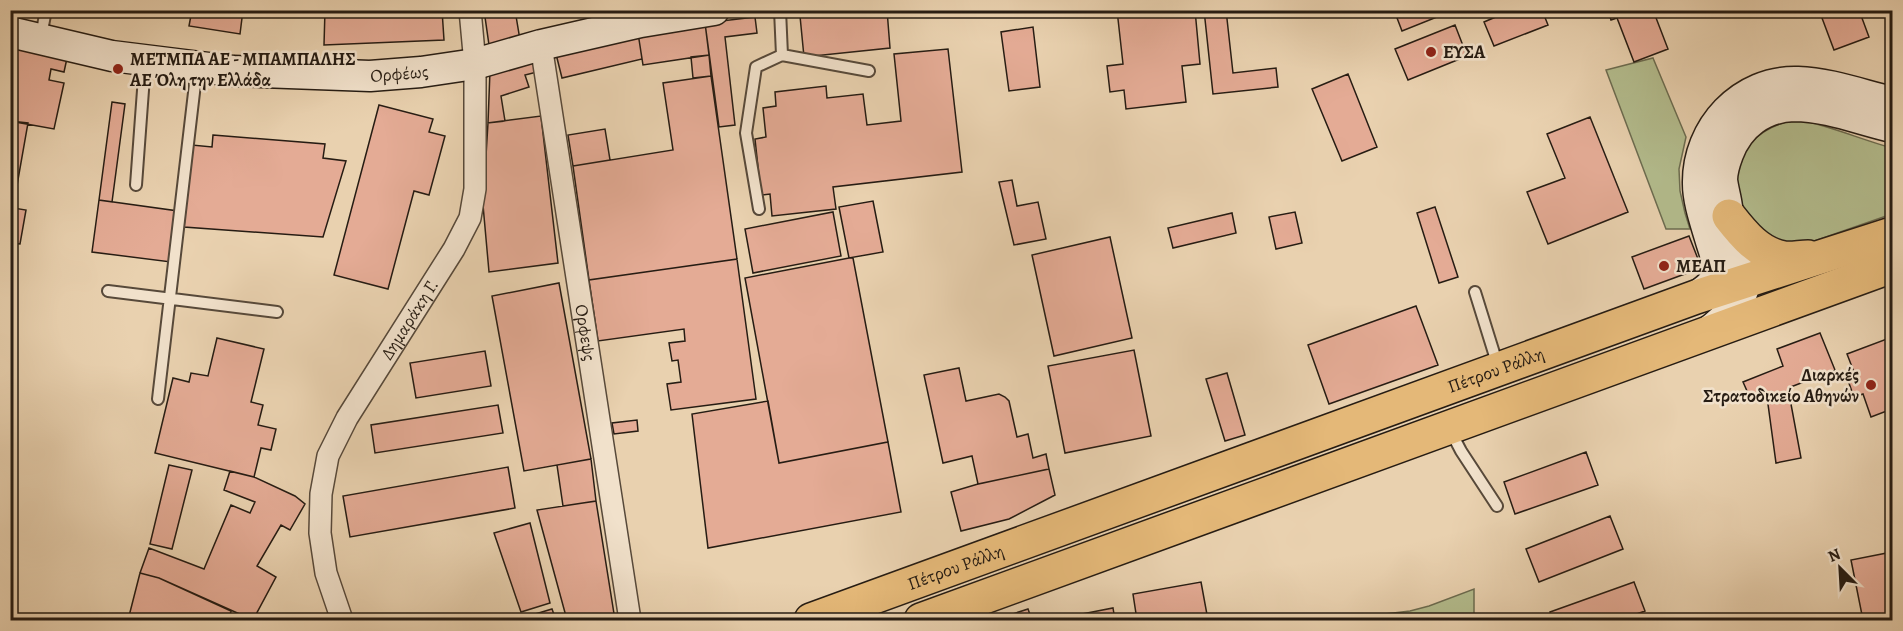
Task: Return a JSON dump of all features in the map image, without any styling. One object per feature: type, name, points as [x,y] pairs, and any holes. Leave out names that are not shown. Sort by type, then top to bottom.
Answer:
[{"type":"main road","name":"Ορφέως","points":[[10,33],[112,56],[197,67],[233,71],[370,76],[421,72],[475,64],[541,45],[641,22],[714,10]]},
{"type":"main road","points":[[1696,297],[1711,286],[1718,265],[1705,224],[1698,184],[1701,158],[1717,121],[1732,105],[1763,86],[1798,82],[1834,87],[1893,102]]},
{"type":"main road","points":[[1708,332],[1728,316],[1738,302],[1746,277],[1729,216],[1722,179],[1724,165],[1737,136],[1746,125],[1757,116],[1783,107],[1796,106],[1893,127]]},
{"type":"main road","points":[[1729,216],[1745,238],[1765,251],[1784,258],[1825,256]]},
{"type":"main road","name":"Πέτρου Ράλλη","points":[[921,621],[1109,532],[1499,369],[1696,297],[1893,234]]},
{"type":"main road","name":"Πέτρου Ράλλη","points":[[811,621],[1449,427],[1893,266]]},
{"type":"street","name":"Δημαράκη Γ.","points":[[342,621],[326,573],[320,532],[321,494],[328,456],[347,418],[454,249],[470,218],[475,189],[475,64],[470,10]]},
{"type":"street","name":"Ορφεψς","points":[[541,45],[630,621]]},
{"type":"lane","points":[[41,39],[46,10]]},
{"type":"lane","points":[[780,10],[782,55]]},
{"type":"lane","points":[[759,209],[746,133],[756,67],[782,55],[869,71]]},
{"type":"lane","points":[[136,185],[145,60]]},
{"type":"lane","points":[[158,399],[197,67]]},
{"type":"lane","points":[[108,291],[278,312]]},
{"type":"lane","points":[[1475,292],[1499,369]]},
{"type":"lane","points":[[1449,427],[1461,451],[1497,506]]},
{"type":"green space","points":[[1653,58],[1686,137],[1679,169],[1680,191],[1690,229],[1666,229],[1606,70]]},
{"type":"green space","points":[[1805,121],[1892,148],[1892,214],[1800,246],[1771,238],[1743,216],[1735,173],[1736,164],[1745,148],[1769,129],[1786,122]]},
{"type":"green space","points":[[1474,589],[1474,620],[1335,620],[1410,611]]},
{"type":"building","points":[[192,10],[243,10],[240,34],[189,26]]},
{"type":"building","points":[[325,10],[442,10],[444,40],[324,45]]},
{"type":"building","points":[[484,10],[515,10],[520,40],[489,45]]},
{"type":"building","points":[[852,10],[887,10],[890,48],[804,57],[800,16]]},
{"type":"building","points":[[1117,10],[1195,10],[1200,64],[1182,66],[1186,102],[1126,109],[1124,90],[1110,92],[1107,66],[1123,64]]},
{"type":"building","points":[[1204,10],[1226,10],[1233,73],[1276,68],[1278,87],[1213,94]]},
{"type":"building","points":[[1394,10],[1452,10],[1452,11],[1402,31]]},
{"type":"building","points":[[1496,10],[1542,10],[1548,25],[1494,46],[1484,22],[1498,16]]},
{"type":"building","points":[[1608,10],[1653,10],[1668,49],[1634,62],[1617,18],[1611,20]]},
{"type":"building","points":[[1819,10],[1859,10],[1869,37],[1834,50]]},
{"type":"building","points":[[755,17],[757,33],[725,37],[735,125],[719,127],[705,23]]},
{"type":"building","points":[[705,23],[709,55],[643,65],[638,33]]},
{"type":"building","name":"ΕΥΣΑ","points":[[1455,25],[1467,56],[1408,80],[1395,49]]},
{"type":"building","points":[[1033,27],[1040,87],[1009,91],[1001,32]]},
{"type":"building","points":[[638,33],[642,59],[562,78],[555,50]]},
{"type":"building","points":[[17,38],[69,49],[64,72],[51,69],[49,80],[64,83],[54,129],[10,121],[10,71]]},
{"type":"building","points":[[948,49],[962,172],[833,187],[836,209],[772,216],[770,194],[761,195],[755,139],[766,137],[763,108],[776,106],[775,92],[826,86],[827,98],[863,94],[867,125],[901,121],[894,54]]},
{"type":"building","points":[[709,55],[711,76],[693,78],[691,57]]},
{"type":"building","points":[[532,60],[537,72],[525,75],[529,87],[501,96],[505,121],[488,123],[490,71]]},
{"type":"building","points":[[1348,74],[1377,147],[1342,161],[1312,89]]},
{"type":"building","points":[[711,76],[737,259],[589,280],[573,166],[673,150],[663,83]]},
{"type":"building","points":[[112,102],[125,104],[112,202],[99,200]]},
{"type":"building","points":[[379,105],[433,119],[429,132],[445,136],[429,195],[414,191],[388,289],[334,275]]},
{"type":"building","points":[[541,116],[558,263],[489,272],[483,205],[488,123]]},
{"type":"building","points":[[1590,117],[1628,212],[1548,244],[1527,192],[1565,178],[1547,134]]},
{"type":"building","points":[[10,121],[28,123],[13,208],[26,210],[20,244],[10,243]]},
{"type":"building","points":[[605,129],[610,160],[573,166],[568,135]]},
{"type":"building","points":[[213,135],[325,144],[323,158],[346,161],[323,237],[184,227],[192,145],[212,147]]},
{"type":"building","points":[[1012,180],[1017,206],[1038,202],[1046,239],[1014,245],[999,182]]},
{"type":"building","points":[[99,200],[178,211],[171,262],[92,252]]},
{"type":"building","points":[[873,201],[883,252],[849,258],[839,207]]},
{"type":"building","points":[[1435,207],[1458,277],[1439,283],[1417,213]]},
{"type":"building","points":[[833,212],[841,256],[753,273],[745,229]]},
{"type":"building","points":[[1295,212],[1302,243],[1276,249],[1269,217]]},
{"type":"building","points":[[1232,213],[1236,233],[1173,248],[1168,228]]},
{"type":"building","name":"ΜΕΑΠ","points":[[1689,236],[1698,259],[1690,262],[1693,271],[1644,289],[1632,257]]},
{"type":"building","points":[[1110,237],[1132,338],[1054,356],[1032,255]]},
{"type":"building","points":[[853,258],[888,442],[779,463],[745,278]]},
{"type":"building","points":[[737,259],[756,399],[671,410],[667,384],[681,382],[678,360],[672,361],[669,343],[685,341],[684,329],[598,341],[589,280]]},
{"type":"building","points":[[559,283],[591,459],[524,471],[492,296]]},
{"type":"building","points":[[1416,306],[1438,365],[1329,404],[1308,345]]},
{"type":"building","points":[[1820,333],[1835,370],[1788,388],[1801,458],[1776,463],[1767,397],[1752,402],[1743,382],[1783,366],[1777,349]]},
{"type":"building","name":"Διαρκές Στρατοδικείο Αθηνών","points":[[1892,337],[1892,409],[1871,417],[1863,394],[1854,397],[1846,375],[1854,372],[1847,354]]},
{"type":"building","points":[[217,338],[264,349],[251,402],[263,405],[258,425],[276,429],[271,450],[261,448],[254,477],[155,453],[173,378],[189,382],[191,373],[208,376]]},
{"type":"building","points":[[1134,350],[1151,436],[1065,453],[1048,366]]},
{"type":"building","points":[[485,351],[491,386],[416,398],[410,363]]},
{"type":"building","points":[[959,368],[966,401],[999,394],[1005,397],[1009,401],[1017,437],[1028,434],[1033,458],[1046,454],[1049,469],[978,484],[972,456],[943,463],[924,375]]},
{"type":"building","points":[[1227,373],[1245,435],[1225,441],[1206,379]]},
{"type":"building","points":[[768,401],[779,463],[888,442],[901,512],[708,548],[692,414]]},
{"type":"building","points":[[498,405],[503,433],[375,453],[371,425]]},
{"type":"building","points":[[637,420],[638,431],[614,434],[612,423]]},
{"type":"building","points":[[1586,452],[1598,485],[1515,514],[1504,482]]},
{"type":"building","points":[[591,459],[596,501],[563,506],[557,465]]},
{"type":"building","points":[[169,465],[192,470],[172,549],[150,544]]},
{"type":"building","points":[[508,467],[515,508],[350,537],[343,496]]},
{"type":"building","points":[[1049,469],[1055,495],[1009,519],[961,531],[951,492]]},
{"type":"building","points":[[230,471],[254,477],[295,496],[305,504],[290,530],[281,525],[257,566],[276,577],[253,620],[159,578],[140,573],[149,548],[204,569],[231,505],[250,513],[255,502],[224,490]]},
{"type":"building","points":[[596,501],[615,620],[567,620],[537,510]]},
{"type":"building","points":[[1610,516],[1623,549],[1539,582],[1526,549]]},
{"type":"building","points":[[530,523],[550,603],[521,612],[494,533]]},
{"type":"building","points":[[1892,552],[1892,620],[1863,620],[1851,560]]},
{"type":"building","points":[[140,573],[159,578],[231,611],[229,620],[128,620]]},
{"type":"building","points":[[1201,582],[1208,620],[1137,620],[1133,594]]},
{"type":"building","points":[[1634,582],[1645,611],[1620,620],[1553,620],[1550,612]]},
{"type":"building","points":[[1113,608],[1115,620],[1056,620],[1056,619]]},
{"type":"building","points":[[552,609],[556,620],[523,620],[522,618]]},
{"type":"building","points":[[1028,609],[1032,620],[994,620]]},
{"type":"place","name":"ΕΥΣΑ","points":[[1431,52]]},
{"type":"place","name":"ΜΕΤΜΠΑ ΑΕ - ΜΠΑΜΠΑΛΗΣ ΑΕ Όλη την Ελλάδα","points":[[118,69]]},
{"type":"place","name":"ΜΕΑΠ","points":[[1664,266]]},
{"type":"place","name":"Διαρκές Στρατοδικείο Αθηνών","points":[[1871,385]]}]
